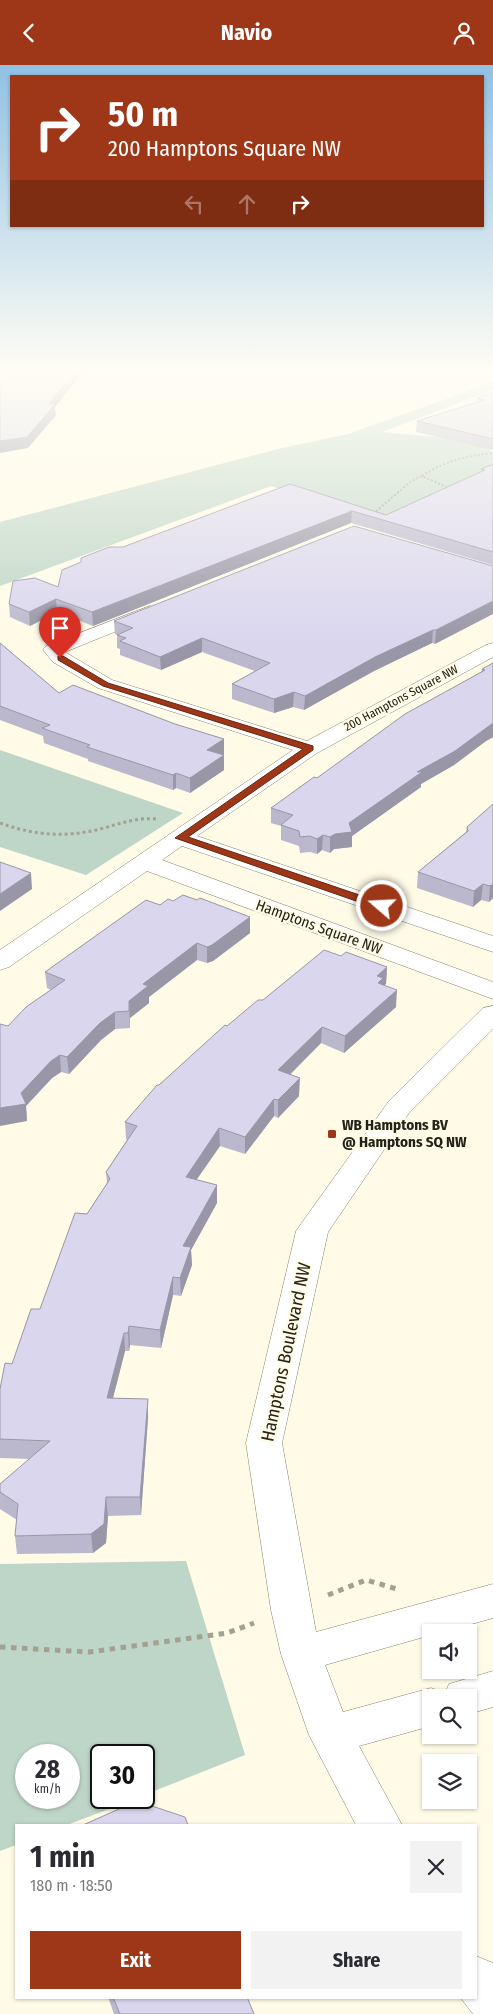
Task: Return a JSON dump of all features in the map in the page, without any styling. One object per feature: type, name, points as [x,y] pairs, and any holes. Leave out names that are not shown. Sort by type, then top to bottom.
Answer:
[{"type":"street","points":[[162,606],[53,650],[60,658],[106,684],[310,748]]},
{"type":"street","name":"200 Hamptons Square NW","points":[[180,838],[310,748],[493,649]]},
{"type":"street","points":[[0,962],[180,838],[493,944]]},
{"type":"street","name":"Hamptons Square NW","points":[[145,862],[493,991]]},
{"type":"street","name":"Hamptons Boulevard NW","points":[[379,1824],[330,1735],[301,1654],[291,1610],[264,1443],[312,1231],[398,1107],[493,1014]]},
{"type":"street","points":[[301,1654],[493,1601]]},
{"type":"street","points":[[477,1693],[493,1689]]},
{"type":"street","points":[[330,1735],[422,1709]]},
{"type":"street","points":[[477,1980],[493,2001]]},
{"type":"path","points":[[366,520],[410,482],[422,477],[436,465],[455,460]]},
{"type":"path","points":[[422,477],[455,490]]},
{"type":"path","points":[[0,823],[26,832],[58,837],[84,833],[134,818],[163,820]]},
{"type":"path","points":[[0,1647],[89,1652],[227,1633]]},
{"type":"green space","points":[[236,460],[493,460],[493,470],[380,522],[271,486],[0,586],[0,522]]},
{"type":"green space","points":[[0,750],[183,813],[86,875],[0,847]]},
{"type":"green space","points":[[186,1561],[245,1755],[155,1791],[155,1744],[90,1744],[90,1809],[109,1809],[70,1824],[15,1824],[15,1845],[0,1851],[0,1564]]},
{"type":"building","points":[[493,464],[493,552],[352,511],[92,612],[56,599],[29,612],[9,604],[13,581],[35,578],[58,587],[62,570],[81,562],[81,558],[109,547],[123,547],[290,484],[386,515],[485,470],[481,469]]},
{"type":"building","points":[[354,526],[493,566],[493,601],[436,630],[375,657],[305,696],[294,692],[274,699],[232,684],[270,663],[202,638],[160,657],[120,641],[126,638],[117,635],[133,628],[114,621]]},
{"type":"building","points":[[0,643],[59,693],[73,685],[175,724],[224,739],[207,750],[224,755],[190,778],[176,773],[173,775],[87,747],[90,745],[42,728],[50,725],[0,706]]},
{"type":"building","points":[[493,663],[493,723],[455,751],[417,772],[422,772],[349,823],[352,832],[335,834],[330,837],[323,835],[317,839],[310,836],[300,837],[299,831],[281,825],[293,815],[271,808],[314,777],[317,778],[405,714],[485,670],[482,669]]},
{"type":"building","points":[[493,804],[493,884],[490,886],[483,884],[474,891],[418,872],[468,831],[467,827]]},
{"type":"building","points":[[0,862],[31,873],[0,894]]},
{"type":"building","points":[[183,895],[197,900],[200,898],[250,917],[212,945],[207,947],[197,943],[143,984],[148,986],[129,1001],[129,1011],[115,1012],[100,1023],[67,1057],[60,1055],[51,1061],[21,1093],[26,1104],[0,1108],[0,1024],[8,1026],[26,1007],[65,980],[45,972],[146,900],[160,905],[168,899],[173,901]]},
{"type":"building","points":[[324,950],[341,956],[346,952],[387,967],[377,976],[383,978],[378,983],[397,990],[345,1036],[322,1027],[278,1070],[300,1078],[278,1100],[274,1099],[245,1137],[219,1128],[186,1177],[217,1185],[183,1246],[191,1247],[180,1278],[173,1277],[160,1330],[129,1326],[128,1333],[124,1333],[107,1398],[148,1399],[140,1497],[106,1497],[104,1524],[91,1534],[15,1536],[18,1504],[0,1492],[0,1484],[50,1441],[0,1439],[0,1389],[5,1363],[12,1364],[31,1309],[40,1309],[75,1213],[87,1214],[110,1179],[106,1172],[137,1126],[125,1122],[157,1085],[225,1025],[227,1026],[258,1000],[263,1000]]},
{"type":"building","points":[[155,1807],[185,1817],[188,1824],[85,1824],[119,1809],[155,1809]]},
{"type":"building","points":[[114,1999],[248,1999],[254,2014],[120,2014]]},
{"type":"place","name":"WB Hamptons BV @ Hamptons SQ NW","points":[[332,1134]]},
{"type":"route","points":[[60,658],[106,684],[310,748],[180,838],[382,906]]}]
